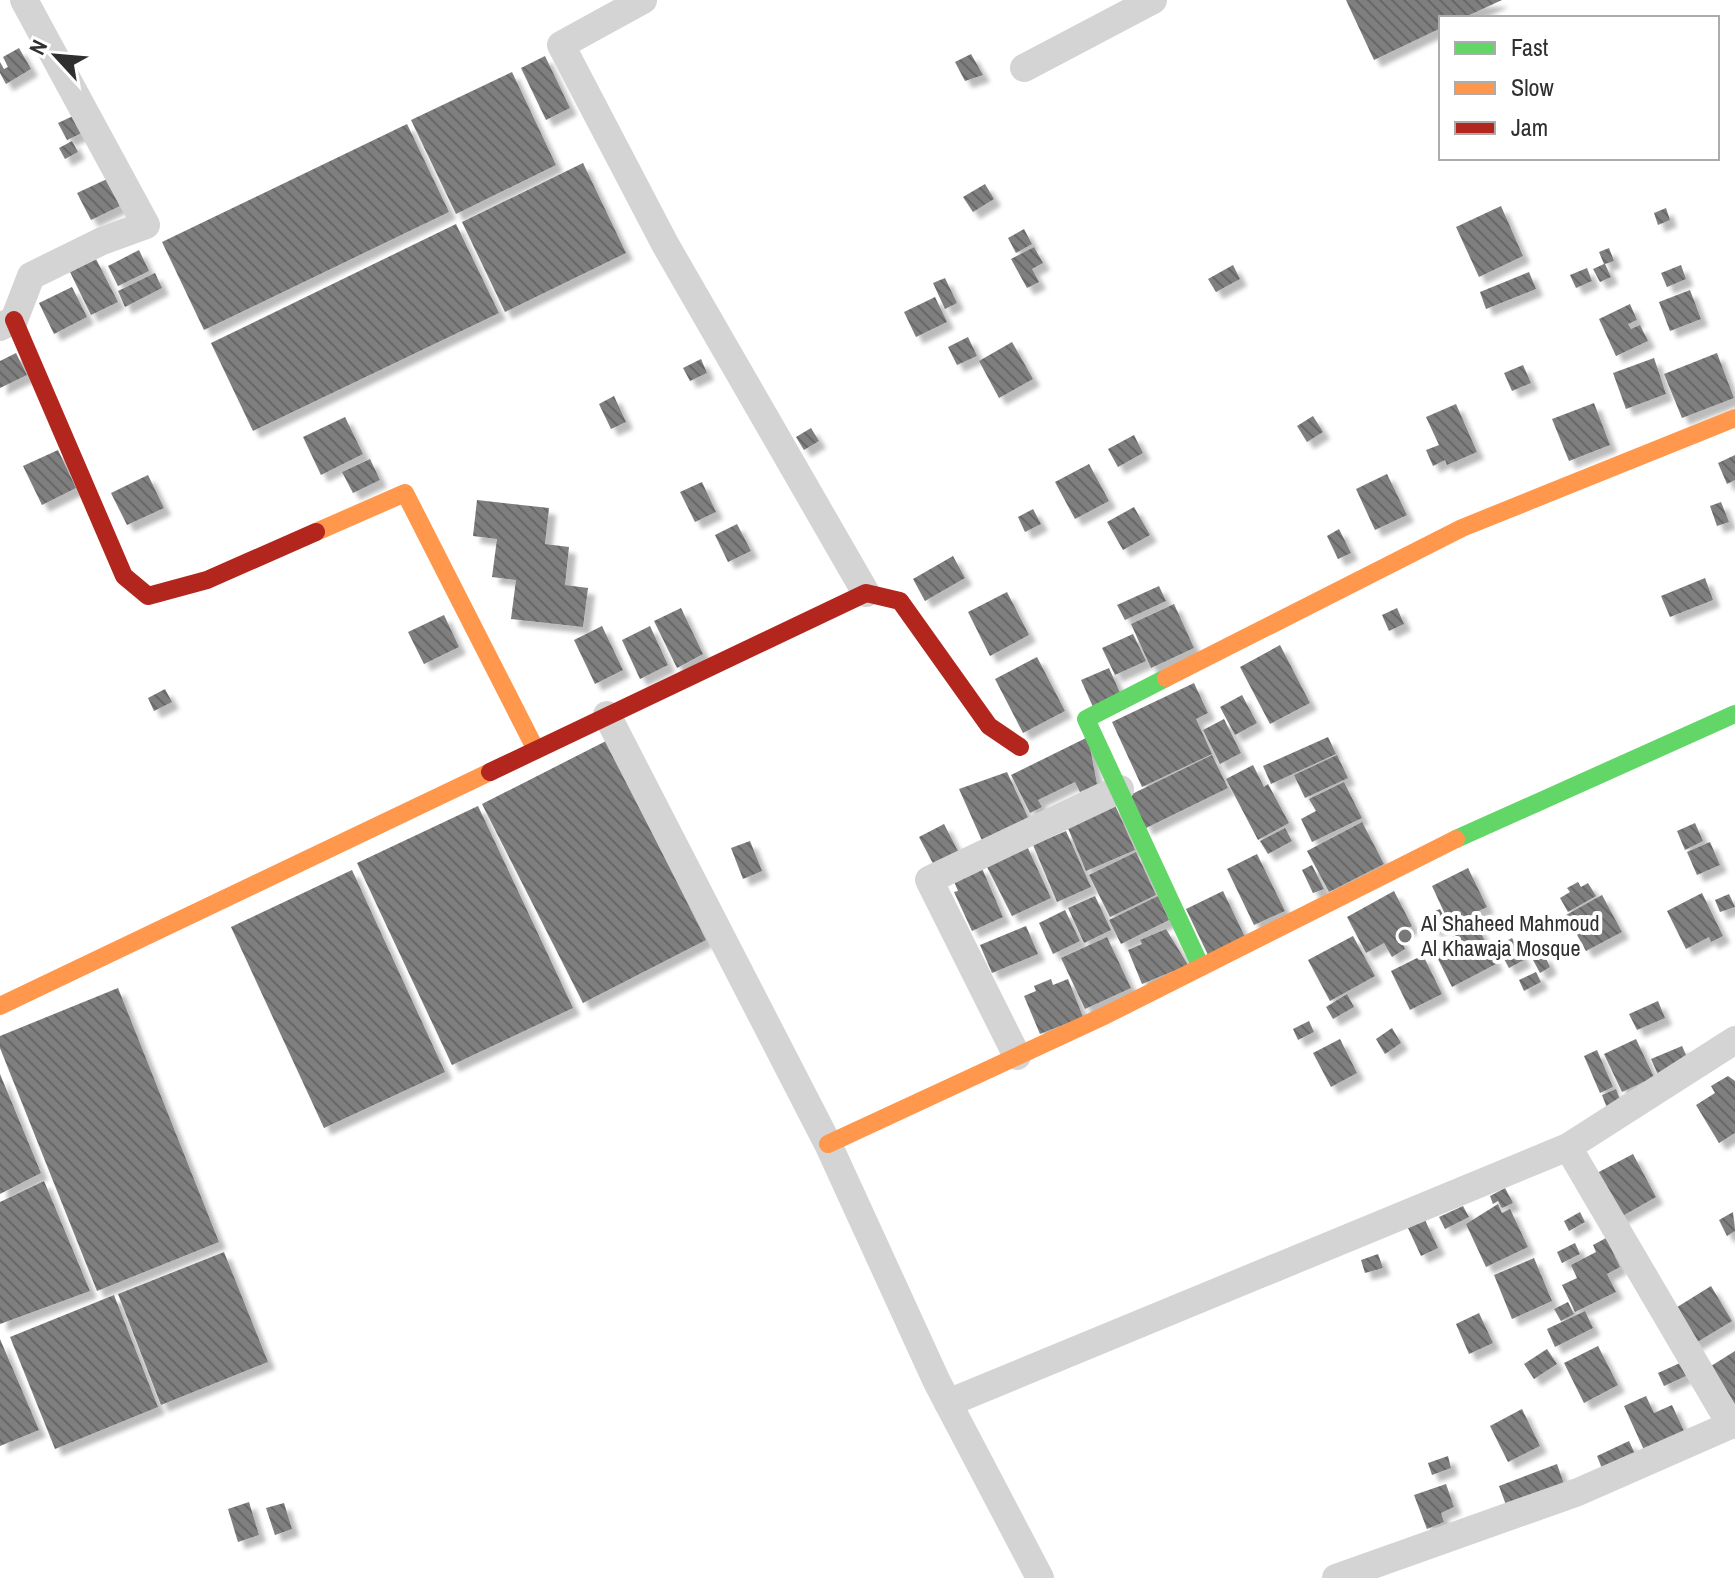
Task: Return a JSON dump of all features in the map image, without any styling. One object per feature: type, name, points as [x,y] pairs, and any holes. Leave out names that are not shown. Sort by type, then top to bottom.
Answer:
[{"type":"street","points":[[24,0],[146,225],[102,241],[31,276],[7,323],[124,576],[148,596],[207,580],[405,493],[536,750]]},
{"type":"street","points":[[643,0],[561,45],[665,244],[866,593]]},
{"type":"street","points":[[1024,68],[1153,0]]},
{"type":"street","points":[[1201,967],[1086,719],[1462,528],[1735,418]]},
{"type":"street","points":[[0,1006],[866,593],[900,601],[989,726],[1020,747]]},
{"type":"street","points":[[828,1144],[1201,967],[1406,862],[1735,714]]},
{"type":"street","points":[[607,715],[828,1144],[948,1403],[1040,1578]]},
{"type":"street","points":[[1017,1056],[929,880],[1120,789]]},
{"type":"street","points":[[948,1403],[1568,1147],[1735,1040]]},
{"type":"street","points":[[1336,1578],[1578,1492],[1733,1424],[1568,1147]]},
{"type":"building","points":[[1346,0],[1502,0],[1467,16],[1439,16],[1439,29],[1374,60]]},
{"type":"building","points":[[19,48],[31,69],[6,84],[0,73],[0,62],[4,69],[8,67],[3,57]]},
{"type":"building","points":[[971,54],[983,75],[965,81],[955,62]]},
{"type":"building","points":[[545,56],[570,108],[546,120],[521,68]]},
{"type":"building","points":[[512,72],[556,165],[456,214],[411,120]]},
{"type":"building","points":[[73,116],[82,133],[67,140],[58,123]]},
{"type":"building","points":[[407,124],[449,212],[204,330],[162,242]]},
{"type":"building","points":[[72,141],[78,152],[65,159],[59,148]]},
{"type":"building","points":[[583,163],[626,253],[505,312],[462,222]]},
{"type":"building","points":[[107,179],[120,206],[91,220],[77,193]]},
{"type":"building","points":[[985,184],[994,199],[973,212],[963,197]]},
{"type":"building","points":[[1501,206],[1523,256],[1479,277],[1456,227]]},
{"type":"building","points":[[1666,208],[1670,220],[1658,225],[1654,213]]},
{"type":"building","points":[[456,224],[499,313],[253,431],[211,343]]},
{"type":"building","points":[[1024,229],[1032,244],[1016,253],[1008,238]]},
{"type":"building","points":[[1034,247],[1043,263],[1032,269],[1039,282],[1027,288],[1011,259]]},
{"type":"building","points":[[1609,248],[1614,261],[1605,264],[1611,277],[1600,282],[1593,269],[1604,264],[1599,252]]},
{"type":"building","points":[[139,250],[149,271],[118,286],[108,266]]},
{"type":"building","points":[[96,259],[118,302],[91,315],[70,272]]},
{"type":"building","points":[[1233,265],[1240,279],[1216,292],[1208,279]]},
{"type":"building","points":[[1681,265],[1686,279],[1667,287],[1661,273]]},
{"type":"building","points":[[1587,268],[1592,281],[1576,288],[1570,275]]},
{"type":"building","points":[[1529,272],[1536,289],[1486,309],[1480,292]]},
{"type":"building","points":[[155,273],[162,288],[125,307],[118,291]]},
{"type":"building","points":[[945,278],[957,303],[945,309],[933,283]]},
{"type":"building","points":[[72,287],[87,317],[54,334],[39,303]]},
{"type":"building","points":[[1690,290],[1701,319],[1670,331],[1659,302]]},
{"type":"building","points":[[935,297],[947,322],[916,337],[904,312]]},
{"type":"building","points":[[1630,304],[1637,320],[1628,324],[1631,329],[1640,325],[1648,341],[1616,356],[1599,319]]},
{"type":"building","points":[[968,337],[977,356],[957,365],[948,347]]},
{"type":"building","points":[[1012,342],[1033,379],[999,398],[979,361]]},
{"type":"building","points":[[16,353],[27,375],[0,388],[0,361]]},
{"type":"building","points":[[1717,353],[1734,398],[1682,418],[1664,374]]},
{"type":"building","points":[[1654,358],[1666,394],[1626,409],[1613,373]]},
{"type":"building","points":[[701,359],[707,373],[690,381],[683,368]]},
{"type":"building","points":[[1523,365],[1531,383],[1512,391],[1504,373]]},
{"type":"building","points":[[614,396],[626,422],[611,429],[599,404]]},
{"type":"building","points":[[1594,403],[1610,445],[1569,461],[1552,419]]},
{"type":"building","points":[[1456,404],[1477,452],[1447,465],[1445,460],[1433,466],[1426,450],[1439,445],[1426,417]]},
{"type":"building","points":[[1313,416],[1323,432],[1307,442],[1297,426]]},
{"type":"building","points":[[345,417],[363,454],[321,475],[303,437]]},
{"type":"building","points":[[811,428],[819,441],[804,450],[796,437]]},
{"type":"building","points":[[1134,435],[1143,453],[1118,467],[1108,449]]},
{"type":"building","points":[[58,450],[76,488],[42,505],[23,466]]},
{"type":"building","points":[[1735,455],[1735,480],[1727,484],[1718,463]]},
{"type":"building","points":[[370,459],[380,480],[353,493],[342,472]]},
{"type":"building","points":[[1089,464],[1109,501],[1075,519],[1055,482]]},
{"type":"building","points":[[1387,474],[1407,515],[1375,530],[1356,489]]},
{"type":"building","points":[[148,475],[164,508],[127,525],[111,493]]},
{"type":"building","points":[[702,482],[716,512],[695,522],[680,492]]},
{"type":"building","points":[[477,500],[549,508],[545,544],[569,547],[565,585],[588,588],[583,627],[511,619],[516,580],[492,577],[497,539],[473,536]]},
{"type":"building","points":[[1721,502],[1729,522],[1717,526],[1710,506]]},
{"type":"building","points":[[1134,507],[1150,535],[1123,550],[1107,522]]},
{"type":"building","points":[[1033,509],[1041,524],[1025,532],[1018,517]]},
{"type":"building","points":[[737,524],[751,551],[728,562],[715,535]]},
{"type":"building","points":[[1339,529],[1351,553],[1338,559],[1327,536]]},
{"type":"building","points":[[953,556],[965,578],[925,601],[913,579]]},
{"type":"building","points":[[1705,578],[1713,600],[1670,617],[1661,596]]},
{"type":"building","points":[[1159,586],[1166,601],[1125,620],[1117,605]]},
{"type":"building","points":[[1007,592],[1029,635],[990,656],[968,612]]},
{"type":"building","points":[[1174,604],[1194,648],[1151,668],[1131,624]]},
{"type":"building","points":[[681,608],[703,654],[677,668],[654,621]]},
{"type":"building","points":[[1397,608],[1404,624],[1389,631],[1382,615]]},
{"type":"building","points":[[444,615],[459,647],[424,664],[408,632]]},
{"type":"building","points":[[602,626],[623,670],[595,684],[574,640]]},
{"type":"building","points":[[650,626],[668,665],[640,679],[622,640]]},
{"type":"building","points":[[1133,634],[1146,661],[1115,675],[1102,648]]},
{"type":"building","points":[[1280,645],[1310,703],[1270,724],[1240,667]]},
{"type":"building","points":[[1037,657],[1065,711],[1023,733],[995,679]]},
{"type":"building","points":[[1109,668],[1121,695],[1093,707],[1081,680]]},
{"type":"building","points":[[1194,683],[1208,713],[1196,719],[1212,754],[1142,787],[1112,722]]},
{"type":"building","points":[[165,689],[172,702],[154,711],[148,698]]},
{"type":"building","points":[[1242,695],[1257,723],[1235,735],[1220,707]]},
{"type":"building","points":[[1224,719],[1241,753],[1220,764],[1203,730]]},
{"type":"building","points":[[1088,737],[1097,784],[1080,792],[1075,782],[1038,800],[1042,807],[1030,813],[1011,775]]},
{"type":"building","points":[[1328,737],[1336,754],[1271,784],[1263,766]]},
{"type":"building","points":[[606,741],[706,940],[583,1003],[482,804]]},
{"type":"building","points":[[1212,755],[1228,788],[1146,828],[1130,795]]},
{"type":"building","points":[[1337,755],[1348,778],[1305,798],[1294,775]]},
{"type":"building","points":[[1253,765],[1264,787],[1268,784],[1289,823],[1258,840],[1226,779]]},
{"type":"building","points":[[1007,772],[1031,824],[984,845],[959,789]]},
{"type":"building","points":[[1344,782],[1362,818],[1312,842],[1301,819],[1316,811],[1309,799]]},
{"type":"building","points":[[1115,805],[1135,850],[1086,871],[1067,826]]},
{"type":"building","points":[[478,806],[573,1008],[452,1065],[357,863]]},
{"type":"building","points":[[1362,822],[1384,864],[1329,892],[1307,851]]},
{"type":"building","points":[[1695,823],[1703,841],[1685,850],[1677,831]]},
{"type":"building","points":[[944,824],[962,859],[937,871],[919,837]]},
{"type":"building","points":[[1285,828],[1292,841],[1268,854],[1260,841]]},
{"type":"building","points":[[1066,831],[1091,887],[1057,902],[1033,845]]},
{"type":"building","points":[[750,841],[762,871],[743,879],[731,848]]},
{"type":"building","points":[[1710,842],[1720,865],[1697,875],[1687,852]]},
{"type":"building","points":[[1026,844],[1051,898],[1012,916],[985,863]]},
{"type":"building","points":[[1136,852],[1156,895],[1110,917],[1089,875]]},
{"type":"building","points":[[1257,854],[1285,911],[1254,925],[1227,869]]},
{"type":"building","points":[[1312,865],[1324,889],[1313,893],[1302,870]]},
{"type":"building","points":[[981,866],[1003,917],[972,931],[954,892],[958,891],[953,879]]},
{"type":"building","points":[[1468,868],[1487,907],[1450,925],[1432,886]]},
{"type":"building","points":[[352,870],[445,1072],[324,1128],[231,927]]},
{"type":"building","points":[[1578,882],[1581,887],[1588,883],[1596,896],[1568,912],[1560,898],[1570,892],[1567,888]]},
{"type":"building","points":[[1223,891],[1245,937],[1208,955],[1186,909]]},
{"type":"building","points":[[1394,891],[1412,926],[1398,934],[1405,949],[1392,957],[1384,943],[1366,953],[1347,917]]},
{"type":"building","points":[[1702,893],[1723,936],[1711,942],[1709,937],[1686,949],[1667,911]]},
{"type":"building","points":[[1729,894],[1735,907],[1720,912],[1715,900]]},
{"type":"building","points":[[1602,895],[1622,932],[1586,951],[1566,915]]},
{"type":"building","points":[[1095,896],[1111,930],[1084,943],[1068,908]]},
{"type":"building","points":[[1158,896],[1169,920],[1121,944],[1109,920]]},
{"type":"building","points":[[1440,909],[1447,923],[1434,930],[1426,915]]},
{"type":"building","points":[[1065,910],[1080,941],[1053,954],[1039,923]]},
{"type":"building","points":[[1477,925],[1496,964],[1452,987],[1432,947]]},
{"type":"building","points":[[1026,926],[1038,954],[992,973],[980,945]]},
{"type":"building","points":[[1166,929],[1188,965],[1142,984],[1128,950],[1142,944],[1140,940]]},
{"type":"building","points":[[1353,936],[1375,976],[1330,1001],[1308,960]]},
{"type":"building","points":[[1107,937],[1131,988],[1085,1009],[1061,958]]},
{"type":"building","points":[[1512,938],[1524,960],[1509,968],[1497,946]]},
{"type":"building","points":[[1544,954],[1550,967],[1540,973],[1533,960]]},
{"type":"building","points":[[1423,955],[1442,994],[1410,1010],[1391,971]]},
{"type":"building","points":[[1536,972],[1541,982],[1524,991],[1519,980]]},
{"type":"building","points":[[1051,979],[1053,985],[1068,979],[1083,1017],[1040,1034],[1024,996],[1036,991],[1034,986]]},
{"type":"building","points":[[118,988],[219,1242],[97,1291],[0,1048],[0,1036]]},
{"type":"building","points":[[1347,994],[1354,1007],[1333,1019],[1326,1007]]},
{"type":"building","points":[[1658,1001],[1665,1018],[1637,1030],[1629,1014]]},
{"type":"building","points":[[1309,1021],[1314,1032],[1298,1040],[1293,1029]]},
{"type":"building","points":[[1392,1028],[1401,1043],[1385,1054],[1376,1039]]},
{"type":"building","points":[[1340,1039],[1357,1073],[1331,1087],[1313,1053]]},
{"type":"building","points":[[1636,1039],[1654,1077],[1622,1092],[1604,1054]]},
{"type":"building","points":[[1682,1046],[1691,1066],[1660,1079],[1651,1059]]},
{"type":"building","points":[[1597,1050],[1613,1087],[1600,1093],[1584,1056]]},
{"type":"building","points":[[0,1074],[41,1173],[0,1194]]},
{"type":"building","points":[[1728,1076],[1735,1081],[1735,1133],[1719,1143],[1696,1105],[1715,1093],[1711,1086]]},
{"type":"building","points":[[1616,1089],[1621,1102],[1607,1108],[1602,1095]]},
{"type":"building","points":[[1633,1154],[1656,1197],[1619,1218],[1595,1174]]},
{"type":"building","points":[[44,1181],[90,1291],[0,1324],[0,1202]]},
{"type":"building","points":[[1505,1188],[1513,1203],[1502,1208],[1498,1201],[1493,1204],[1490,1196]]},
{"type":"building","points":[[1498,1204],[1502,1213],[1510,1209],[1528,1247],[1486,1267],[1466,1224]]},
{"type":"building","points":[[1463,1206],[1469,1217],[1445,1229],[1439,1217]]},
{"type":"building","points":[[1580,1212],[1585,1222],[1569,1231],[1564,1221]]},
{"type":"building","points":[[1733,1212],[1735,1231],[1727,1236],[1719,1220]]},
{"type":"building","points":[[1425,1220],[1438,1248],[1421,1256],[1408,1228]]},
{"type":"building","points":[[1606,1238],[1620,1267],[1607,1274],[1616,1292],[1575,1312],[1562,1285],[1577,1278],[1571,1265],[1596,1252],[1593,1245]]},
{"type":"building","points":[[1575,1243],[1580,1254],[1562,1263],[1557,1252]]},
{"type":"building","points":[[224,1252],[268,1362],[161,1405],[118,1294]]},
{"type":"building","points":[[1378,1254],[1383,1268],[1365,1273],[1361,1260]]},
{"type":"building","points":[[1534,1258],[1552,1301],[1512,1319],[1494,1275]]},
{"type":"building","points":[[1711,1286],[1732,1321],[1694,1344],[1674,1309]]},
{"type":"building","points":[[114,1295],[158,1407],[55,1449],[10,1337]]},
{"type":"building","points":[[1568,1302],[1574,1314],[1561,1321],[1554,1309]]},
{"type":"building","points":[[1585,1311],[1593,1328],[1555,1347],[1547,1329]]},
{"type":"building","points":[[1479,1313],[1493,1343],[1469,1354],[1456,1324]]},
{"type":"building","points":[[0,1339],[39,1430],[0,1446]]},
{"type":"building","points":[[1598,1346],[1618,1385],[1584,1403],[1564,1363]]},
{"type":"building","points":[[1547,1349],[1557,1364],[1534,1379],[1524,1364]]},
{"type":"building","points":[[1735,1351],[1735,1405],[1711,1366]]},
{"type":"building","points":[[1680,1363],[1686,1376],[1664,1386],[1658,1373]]},
{"type":"building","points":[[1646,1396],[1654,1413],[1672,1405],[1684,1431],[1644,1450],[1624,1406]]},
{"type":"building","points":[[1522,1409],[1540,1446],[1508,1462],[1490,1426]]},
{"type":"building","points":[[1629,1441],[1636,1456],[1603,1471],[1597,1456]]},
{"type":"building","points":[[1448,1456],[1451,1468],[1432,1475],[1428,1463]]},
{"type":"building","points":[[1557,1464],[1564,1484],[1506,1505],[1499,1486]]},
{"type":"building","points":[[1446,1484],[1454,1507],[1441,1513],[1444,1522],[1427,1529],[1414,1495]]},
{"type":"building","points":[[249,1502],[259,1535],[238,1542],[228,1509]]},
{"type":"building","points":[[284,1503],[292,1529],[275,1535],[266,1508]]},
{"type":"traffic: fast","points":[[1166,678],[1086,719],[1201,967]]},
{"type":"traffic: fast","points":[[1456,839],[1735,714]]},
{"type":"traffic: slow","points":[[1166,678],[1462,528],[1735,418]]},
{"type":"traffic: slow","points":[[316,532],[405,493],[536,750]]},
{"type":"traffic: slow","points":[[0,1006],[490,772]]},
{"type":"traffic: slow","points":[[828,1144],[1106,1015],[1456,839]]},
{"type":"traffic: jam","points":[[14,320],[124,576],[148,596],[207,580],[316,532]]},
{"type":"traffic: jam","points":[[490,772],[866,593],[900,601],[989,726],[1020,747]]},
{"type":"place","name":"Al Shaheed Mahmoud Al Khawaja Mosque","points":[[1405,936]]}]
